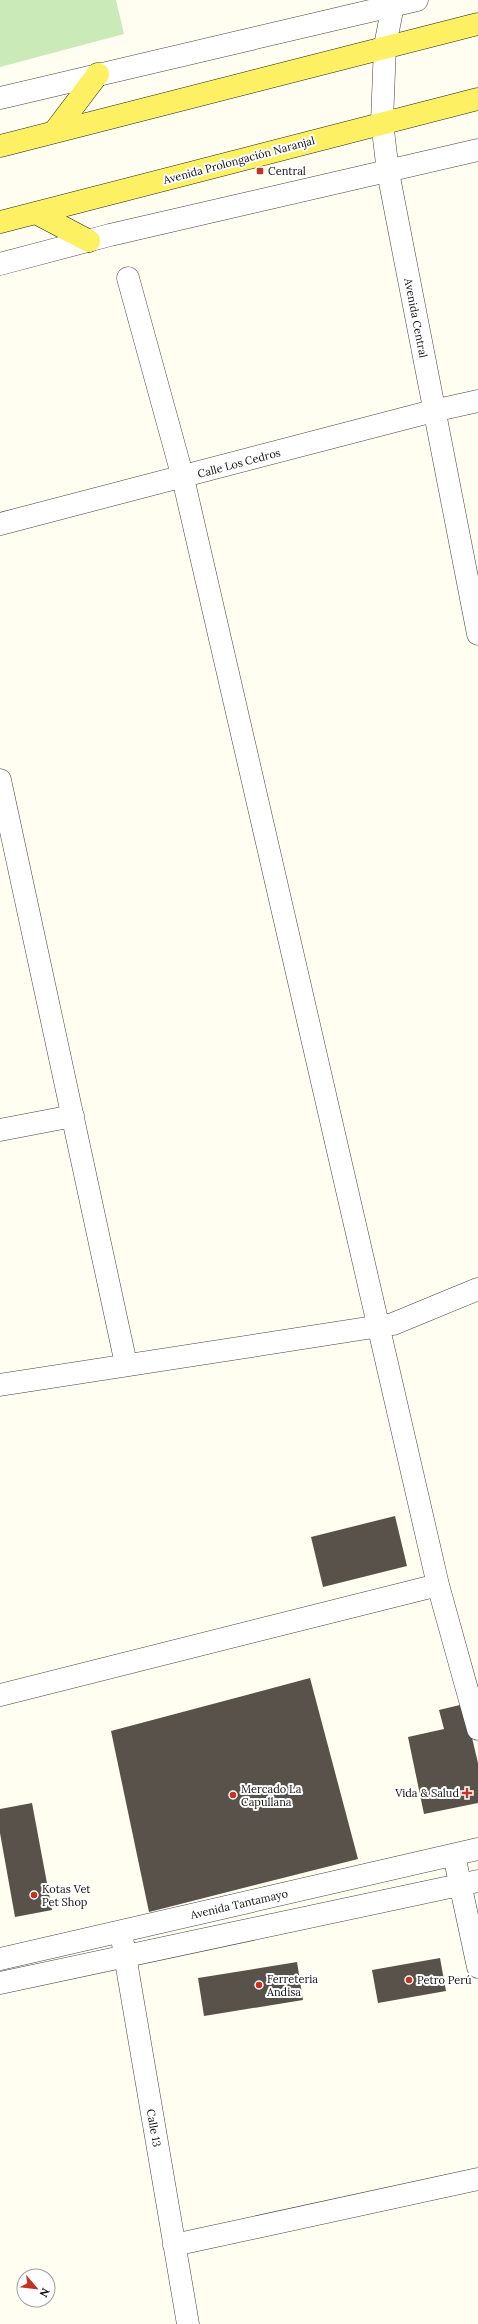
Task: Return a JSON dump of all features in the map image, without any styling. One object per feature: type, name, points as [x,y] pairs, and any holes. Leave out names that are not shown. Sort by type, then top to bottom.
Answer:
[{"type":"main road","points":[[0,146],[385,46],[478,24]]},
{"type":"main road","points":[[54,132],[98,74]]},
{"type":"main road","name":"Avenida Prolongación Naranjal","points":[[0,222],[382,122],[478,99]]},
{"type":"main road","points":[[36,213],[89,241]]},
{"type":"street","points":[[0,98],[394,3],[417,0]]},
{"type":"street","name":"Avenida Central","points":[[394,3],[385,46],[382,122],[388,172],[433,411],[478,634]]},
{"type":"street","points":[[0,264],[89,241],[478,150]]},
{"type":"street","points":[[128,278],[183,478],[438,1585],[478,1729]]},
{"type":"street","name":"Calle Los Cedros","points":[[0,524],[183,478],[433,411],[478,401]]},
{"type":"street","points":[[0,780],[126,1364]]},
{"type":"street","points":[[0,1130],[73,1116]]},
{"type":"street","points":[[0,1385],[126,1364],[393,1324],[478,1289]]},
{"type":"street","points":[[0,1695],[438,1585]]},
{"type":"street","name":"Avenida Tantamayo","points":[[0,1959],[478,1849]]},
{"type":"street","points":[[454,1855],[470,1884],[478,1967]]},
{"type":"street","points":[[0,1983],[470,1884]]},
{"type":"street","name":"Calle 13","points":[[121,1932],[188,2324]]},
{"type":"street","points":[[174,2245],[478,2179]]},
{"type":"green space","points":[[0,0],[116,0],[124,34],[0,67]]},
{"type":"building","points":[[395,1516],[407,1566],[323,1587],[311,1537]]},
{"type":"building","name":"Mercado La Capullana","points":[[310,1678],[358,1859],[149,1912],[111,1731]]},
{"type":"building","points":[[464,1704],[478,1763],[478,1803],[424,1814],[408,1737],[444,1729],[439,1710]]},
{"type":"building","points":[[32,1803],[52,1910],[15,1917],[0,1833],[0,1809]]},
{"type":"building","name":"Petro Perú","points":[[440,1958],[446,1991],[378,2003],[372,1970]]},
{"type":"building","points":[[297,1962],[303,2000],[204,2016],[198,1978]]},
{"type":"place","name":"Central","points":[[260,171]]},
{"type":"place","name":"Vida & Salud","points":[[467,1793]]},
{"type":"place","name":"Mercado La Capullana","points":[[233,1795]]},
{"type":"place","name":"Kotas Vet Pet Shop","points":[[34,1895]]},
{"type":"place","name":"Petro Perú","points":[[409,1980]]},
{"type":"place","name":"Ferreteria Andisa","points":[[259,1985]]}]
